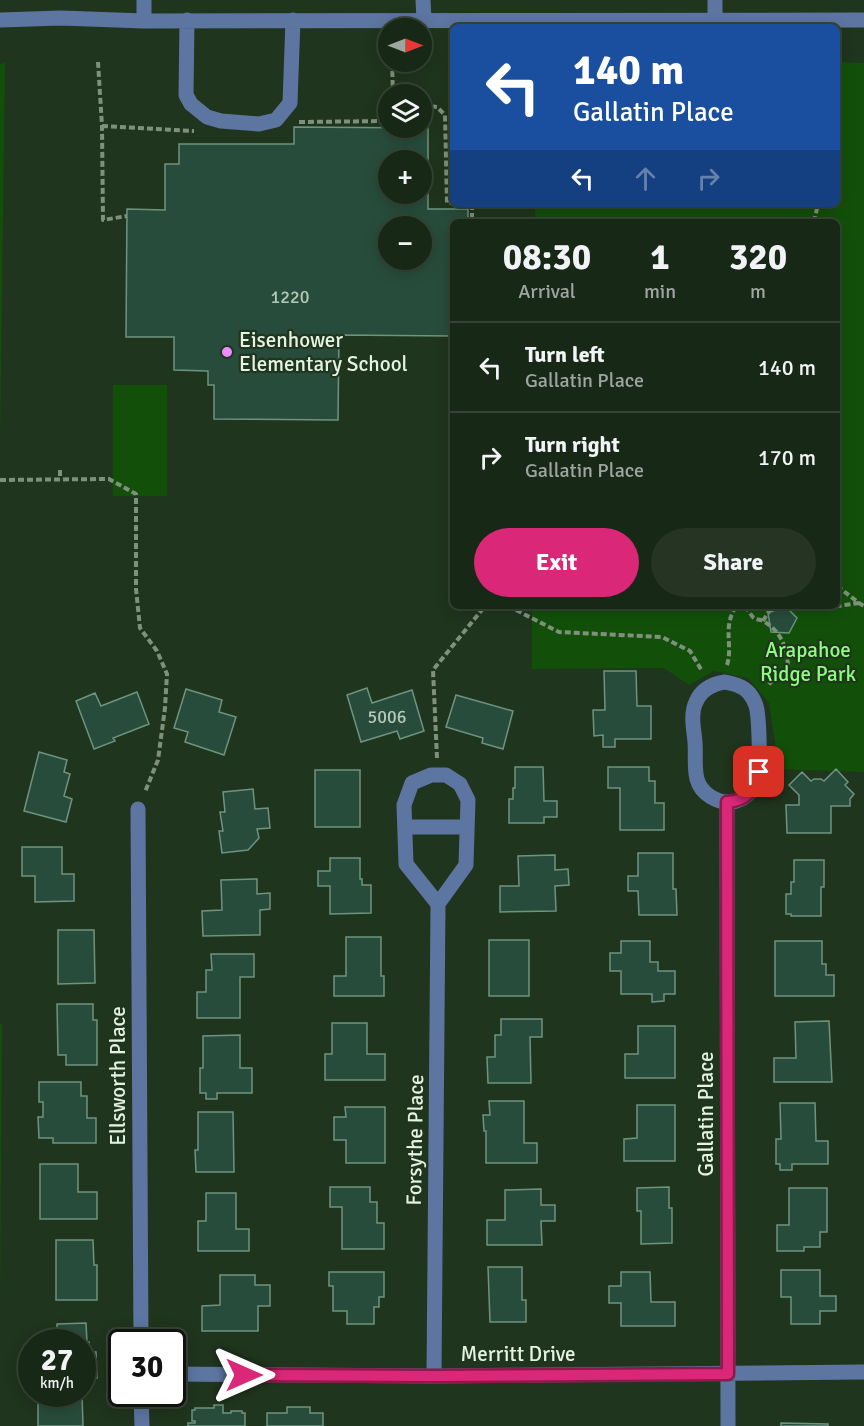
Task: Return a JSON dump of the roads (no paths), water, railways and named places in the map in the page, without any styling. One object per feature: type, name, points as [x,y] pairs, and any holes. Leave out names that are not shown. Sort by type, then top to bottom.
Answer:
[{"type":"street","points":[[144,0],[144,21]]},
{"type":"street","points":[[423,0],[424,18]]},
{"type":"street","points":[[715,0],[715,20]]},
{"type":"street","points":[[0,20],[61,18],[144,21],[378,20]]},
{"type":"street","points":[[187,21],[186,94],[191,104],[207,117],[221,121],[259,124],[276,120],[290,103],[293,20]]},
{"type":"street","points":[[432,20],[864,20]]},
{"type":"street","points":[[725,682],[743,688],[754,700],[758,716],[759,772],[753,790],[745,797],[727,802],[709,796],[697,779],[693,716],[696,700],[703,692],[711,686],[725,682]]},
{"type":"street","points":[[431,775],[446,775],[460,784],[468,800],[467,827],[466,865],[438,904],[406,864],[404,805],[412,783],[431,775]]},
{"type":"street","name":"Gallatin Place","points":[[727,802],[728,1426]]},
{"type":"street","name":"Ellsworth Place","points":[[138,809],[141,1329]]},
{"type":"street","points":[[405,827],[467,827]]},
{"type":"street","name":"Forsythe Place","points":[[434,1376],[438,904]]},
{"type":"street","name":"Merritt Drive","points":[[186,1374],[434,1376],[864,1372]]},
{"type":"street","points":[[141,1407],[142,1426]]},
{"type":"place","name":"Eisenhower Elementary School","points":[[227,352]]},
{"type":"park label","name":"Arapahoe Ridge Park","points":[[808,662]]}]
